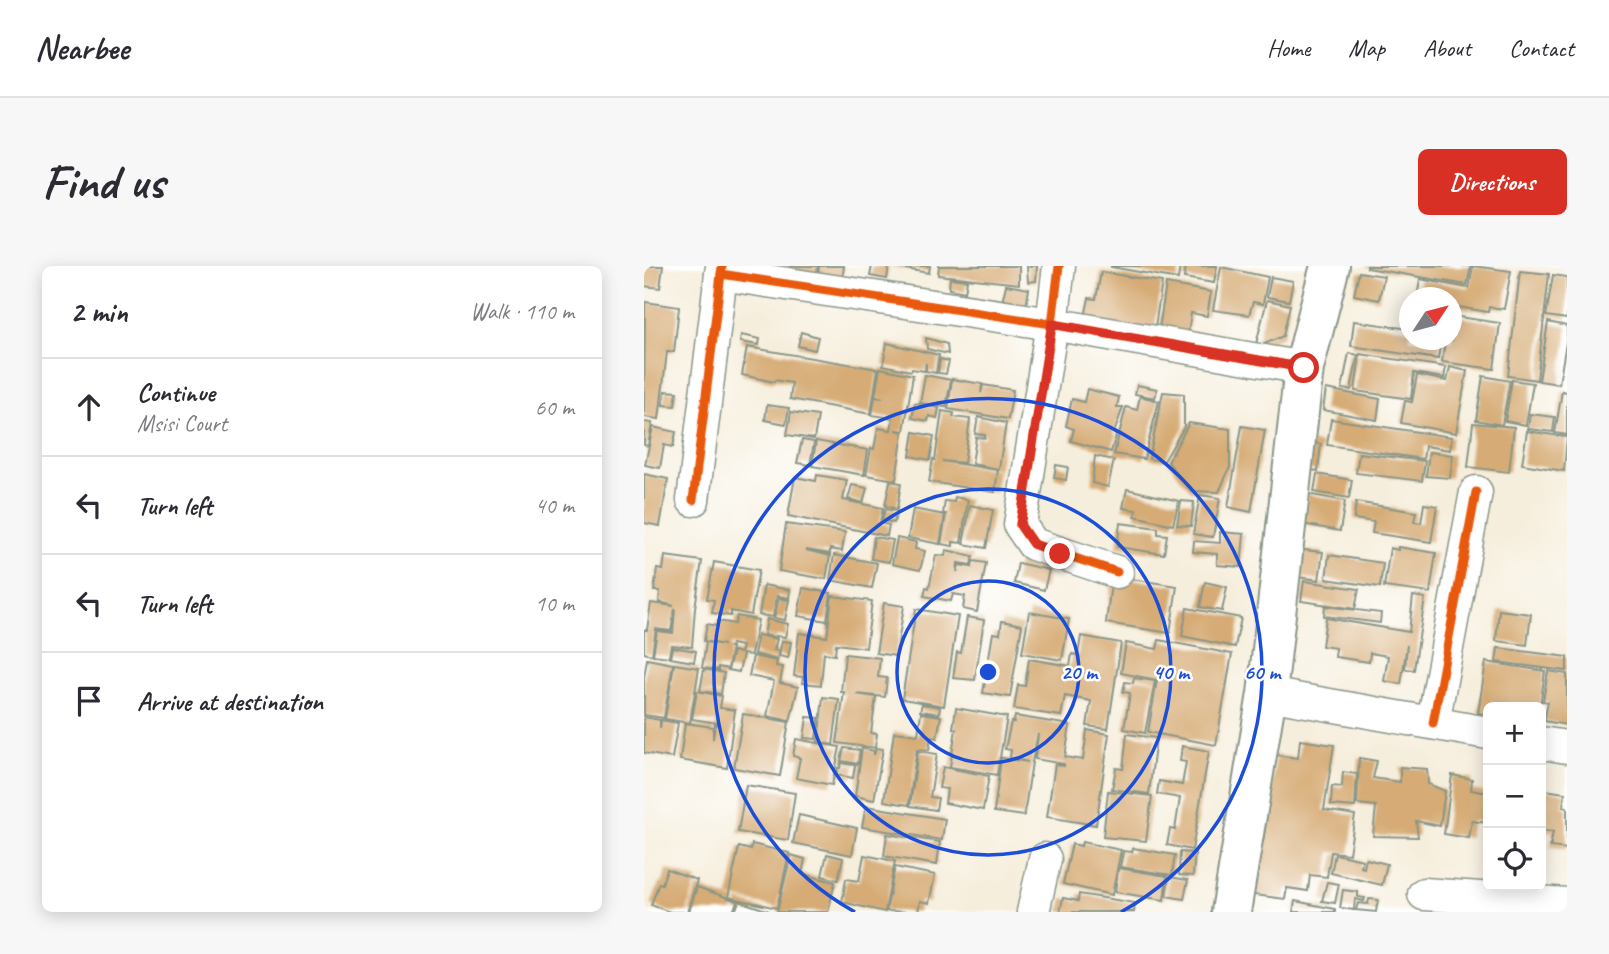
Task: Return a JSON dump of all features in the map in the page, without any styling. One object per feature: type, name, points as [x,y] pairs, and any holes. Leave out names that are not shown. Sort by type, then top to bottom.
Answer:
[{"type":"main road","points":[[1231,912],[1267,694],[1304,368],[1330,266]]},
{"type":"street","points":[[1059,266],[1020,525],[1033,544],[1118,572]]},
{"type":"street","points":[[693,500],[722,270],[1304,368]]},
{"type":"street","points":[[1433,723],[1476,492]]},
{"type":"street","points":[[1267,694],[1483,732]]},
{"type":"street","points":[[1546,744],[1567,747]]},
{"type":"street","points":[[1033,912],[1045,859]]},
{"type":"street","points":[[1424,894],[1567,904]]},
{"type":"building","points":[[644,266],[663,266],[660,288],[644,286]]},
{"type":"building","points":[[790,266],[818,266],[815,282],[788,277]]},
{"type":"building","points":[[819,266],[844,266],[842,281],[818,277]]},
{"type":"building","points":[[872,266],[889,266],[887,279],[870,276]]},
{"type":"building","points":[[893,266],[930,266],[929,273]]},
{"type":"building","points":[[939,266],[1019,266],[1019,284],[938,275]]},
{"type":"building","points":[[1027,266],[1037,266],[1036,281],[1028,282]]},
{"type":"building","points":[[1111,266],[1180,266],[1178,279]]},
{"type":"building","points":[[1186,266],[1217,266],[1214,283],[1184,278]]},
{"type":"building","points":[[1367,266],[1471,266],[1467,285]]},
{"type":"building","points":[[1473,266],[1511,271],[1504,309],[1489,307],[1488,312],[1462,308],[1462,287],[1419,287],[1420,279],[1469,288]]},
{"type":"building","points":[[1221,267],[1268,277],[1263,304],[1253,302],[1249,315],[1213,310]]},
{"type":"building","points":[[1520,271],[1549,274],[1537,380],[1508,376]]},
{"type":"building","points":[[1101,272],[1162,282],[1154,333],[1084,322],[1089,298],[1096,299]]},
{"type":"building","points":[[1359,272],[1384,276],[1379,300],[1354,295]]},
{"type":"building","points":[[1553,275],[1567,277],[1567,319],[1546,316]]},
{"type":"building","points":[[1271,277],[1293,281],[1289,301],[1267,297]]},
{"type":"building","points":[[950,278],[967,280],[965,292],[949,289]]},
{"type":"building","points":[[1166,284],[1211,292],[1207,316],[1191,313],[1187,341],[1158,336]]},
{"type":"building","points":[[1006,285],[1029,289],[1025,312],[1001,307]]},
{"type":"building","points":[[1267,300],[1290,305],[1283,336],[1255,348]]},
{"type":"building","points":[[645,302],[679,307],[674,352],[667,352],[659,419],[644,417]]},
{"type":"building","points":[[1462,317],[1500,323],[1494,369],[1442,362],[1444,350],[1462,350]]},
{"type":"building","points":[[1354,321],[1399,327],[1399,350],[1439,350],[1438,359],[1351,346]]},
{"type":"building","points":[[1548,322],[1567,326],[1559,384],[1539,381]]},
{"type":"building","points":[[801,332],[818,337],[815,350],[798,346]]},
{"type":"building","points":[[741,335],[760,339],[759,345],[740,342]]},
{"type":"building","points":[[926,338],[947,344],[948,354],[927,349]]},
{"type":"building","points":[[887,343],[939,355],[936,373],[926,371],[926,363],[925,371],[883,365]]},
{"type":"building","points":[[747,347],[878,369],[871,414],[790,399],[792,383],[742,375]]},
{"type":"building","points":[[1349,353],[1358,355],[1351,390],[1342,389]]},
{"type":"building","points":[[1360,354],[1446,367],[1444,378],[1414,373],[1411,399],[1355,391]]},
{"type":"building","points":[[940,359],[949,361],[946,374],[938,373]]},
{"type":"building","points":[[1450,367],[1467,371],[1456,433],[1401,423],[1405,401],[1412,402],[1417,375],[1447,381]]},
{"type":"building","points":[[880,368],[913,375],[904,431],[896,430],[903,432],[896,480],[866,475],[878,428],[891,430],[893,418],[872,415],[875,397],[883,398],[875,396]]},
{"type":"building","points":[[925,375],[951,380],[946,407],[920,403]]},
{"type":"building","points":[[1483,376],[1510,381],[1502,425],[1476,420]]},
{"type":"building","points":[[952,379],[982,384],[981,393],[983,385],[1013,390],[1008,419],[948,409]]},
{"type":"building","points":[[1512,380],[1533,383],[1526,425],[1505,421]]},
{"type":"building","points":[[1137,385],[1157,389],[1155,398],[1135,394]]},
{"type":"building","points":[[1087,389],[1119,397],[1117,407],[1123,407],[1111,452],[1071,441],[1074,429],[1066,426],[1072,399],[1084,402]]},
{"type":"building","points":[[1326,389],[1380,399],[1377,420],[1323,410]]},
{"type":"building","points":[[665,391],[677,392],[675,406],[663,405]]},
{"type":"building","points":[[1562,391],[1567,392],[1567,435],[1555,433]]},
{"type":"building","points":[[1163,392],[1184,394],[1184,427],[1164,461],[1149,459]]},
{"type":"building","points":[[1140,396],[1159,401],[1144,459],[1114,454],[1126,407],[1137,410]]},
{"type":"building","points":[[915,403],[939,408],[937,418],[929,416],[928,421],[912,418]]},
{"type":"building","points":[[767,405],[789,408],[786,424],[765,420]]},
{"type":"building","points":[[942,411],[954,413],[953,417],[970,419],[964,463],[942,461],[998,470],[995,492],[929,482]]},
{"type":"building","points":[[791,412],[818,416],[814,439],[787,435]]},
{"type":"building","points":[[1530,414],[1555,417],[1553,432],[1528,429]]},
{"type":"building","points":[[978,417],[1006,423],[999,469],[972,464],[976,437],[985,438],[985,435],[975,434]]},
{"type":"building","points":[[1331,419],[1452,437],[1450,450],[1425,446],[1423,459],[1327,445]]},
{"type":"building","points":[[644,422],[652,423],[648,446],[644,445]]},
{"type":"building","points":[[1189,423],[1230,429],[1230,467],[1219,492],[1191,491],[1168,462]]},
{"type":"building","points":[[1473,423],[1514,427],[1509,472],[1468,467]]},
{"type":"building","points":[[1242,426],[1265,430],[1251,512],[1228,507]]},
{"type":"building","points":[[653,427],[676,432],[673,447],[664,445],[660,468],[645,465]]},
{"type":"building","points":[[1527,431],[1567,437],[1564,471],[1522,464]]},
{"type":"building","points":[[914,432],[934,436],[930,460],[910,456]]},
{"type":"building","points":[[802,440],[814,442],[810,465],[797,463]]},
{"type":"building","points":[[816,441],[868,450],[864,475],[812,466]]},
{"type":"building","points":[[1308,442],[1321,444],[1318,471],[1305,469]]},
{"type":"building","points":[[1429,452],[1453,455],[1450,478],[1426,476]]},
{"type":"building","points":[[1359,453],[1425,461],[1422,481],[1356,473]]},
{"type":"building","points":[[1095,456],[1114,460],[1108,487],[1092,483]]},
{"type":"building","points":[[1056,465],[1068,467],[1066,480],[1054,478]]},
{"type":"building","points":[[644,474],[668,479],[660,526],[644,523]]},
{"type":"building","points":[[1317,474],[1352,480],[1349,498],[1314,492]]},
{"type":"building","points":[[817,475],[847,480],[843,500],[883,508],[880,523],[889,525],[887,536],[788,516],[795,477],[816,481]]},
{"type":"building","points":[[890,481],[901,483],[897,509],[885,506]]},
{"type":"building","points":[[852,485],[867,488],[863,503],[848,499]]},
{"type":"building","points":[[1127,489],[1179,501],[1173,525],[1135,516],[1136,510],[1123,508]]},
{"type":"building","points":[[1307,494],[1345,501],[1340,531],[1302,524]]},
{"type":"building","points":[[1200,495],[1220,498],[1213,537],[1193,534]]},
{"type":"building","points":[[955,497],[968,500],[961,543],[953,542],[953,546],[941,544],[946,514],[943,514],[945,501],[954,502]]},
{"type":"building","points":[[1181,501],[1194,502],[1191,526],[1177,525]]},
{"type":"building","points":[[1356,502],[1416,512],[1414,522],[1421,523],[1424,504],[1437,506],[1431,542],[1372,533],[1374,522],[1354,519]]},
{"type":"building","points":[[970,505],[993,510],[986,548],[963,544]]},
{"type":"building","points":[[885,509],[897,511],[894,523],[882,520]]},
{"type":"building","points":[[913,509],[945,515],[940,544],[908,538]]},
{"type":"building","points":[[1120,523],[1158,528],[1158,534],[1167,535],[1164,554],[1117,547]]},
{"type":"building","points":[[786,524],[845,532],[842,551],[830,549],[830,554],[806,550],[830,556],[826,579],[779,571]]},
{"type":"building","points":[[1220,532],[1244,534],[1241,567],[1217,565],[1217,554],[1193,552],[1194,541],[1220,543]]},
{"type":"building","points":[[874,537],[893,540],[889,562],[871,559]]},
{"type":"building","points":[[897,538],[916,542],[915,549],[925,551],[920,570],[892,564]]},
{"type":"building","points":[[1398,547],[1436,553],[1430,593],[1384,587],[1390,548],[1398,550]]},
{"type":"building","points":[[1293,549],[1323,552],[1319,580],[1290,576]]},
{"type":"building","points":[[946,550],[973,556],[971,565],[958,563],[957,572],[959,565],[972,567],[973,561],[986,563],[977,612],[963,609],[965,596],[953,594],[951,601],[924,596],[926,587],[929,588],[936,555],[945,556]]},
{"type":"building","points":[[834,555],[877,563],[872,588],[830,580]]},
{"type":"building","points":[[1329,555],[1383,563],[1380,587],[1326,579]]},
{"type":"building","points":[[665,556],[702,561],[692,647],[671,645],[669,657],[653,655],[657,631],[673,633],[675,609],[671,631],[656,629],[652,655],[644,653],[644,630],[647,630],[651,603],[674,606],[659,602],[660,591],[654,591],[657,569],[663,570]]},
{"type":"building","points":[[714,562],[759,570],[751,615],[731,611],[731,616],[712,613],[714,600],[707,599]]},
{"type":"building","points":[[1018,563],[1049,570],[1044,590],[1014,583]]},
{"type":"building","points":[[1112,576],[1177,586],[1170,633],[1106,623]]},
{"type":"building","points":[[1304,581],[1359,589],[1355,609],[1301,601]]},
{"type":"building","points":[[1205,582],[1227,587],[1222,611],[1200,607]]},
{"type":"building","points":[[764,585],[790,590],[789,598],[777,596],[773,617],[759,615]]},
{"type":"building","points":[[803,588],[831,593],[827,621],[798,616]]},
{"type":"building","points":[[832,596],[872,601],[866,648],[836,644],[835,655],[824,653],[821,685],[802,683],[803,677],[794,676],[799,633],[827,637]]},
{"type":"building","points":[[1413,596],[1425,598],[1414,670],[1405,669],[1407,645],[1401,684],[1384,681],[1388,656],[1370,653],[1369,662],[1335,657],[1336,648],[1322,646],[1326,618],[1409,632]]},
{"type":"building","points":[[779,598],[789,600],[785,620],[774,618]]},
{"type":"building","points":[[884,603],[904,606],[896,656],[876,653]]},
{"type":"building","points":[[1325,606],[1381,613],[1380,623],[1324,616]]},
{"type":"building","points":[[1187,608],[1241,618],[1235,647],[1182,636]]},
{"type":"building","points":[[916,609],[958,616],[944,706],[902,699]]},
{"type":"building","points":[[1499,610],[1531,614],[1527,645],[1496,641]]},
{"type":"building","points":[[1029,612],[1069,619],[1062,660],[1022,653]]},
{"type":"building","points":[[737,616],[758,620],[751,655],[743,654],[739,672],[728,670],[733,651],[740,653],[742,646],[731,644],[728,669],[702,668],[706,642],[724,645],[704,641],[707,624],[717,626],[718,621],[735,624]]},
{"type":"building","points":[[967,617],[984,620],[975,680],[953,678],[957,652],[961,653]]},
{"type":"building","points":[[767,619],[788,624],[785,637],[764,635]]},
{"type":"building","points":[[1002,621],[1022,625],[1010,697],[983,693],[993,633],[1000,634]]},
{"type":"building","points":[[758,635],[777,639],[774,650],[779,651],[777,660],[754,654]]},
{"type":"building","points":[[1081,636],[1121,643],[1108,729],[1087,726],[1091,701],[1065,696],[1061,716],[1014,709],[1018,685],[1025,686],[1029,659],[1070,666],[1072,654],[1078,655]]},
{"type":"building","points":[[1159,640],[1232,654],[1216,745],[1148,732],[1157,680],[1121,673],[1126,643],[1157,649]]},
{"type":"building","points":[[782,641],[791,642],[788,658],[779,656]]},
{"type":"building","points":[[672,647],[696,651],[694,662],[670,658]]},
{"type":"building","points":[[1498,648],[1567,657],[1567,671],[1496,662]]},
{"type":"building","points":[[845,654],[880,658],[878,677],[887,678],[885,697],[856,694],[876,697],[871,733],[877,734],[875,748],[837,743],[844,692],[841,692]]},
{"type":"building","points":[[753,656],[777,661],[776,666],[783,667],[780,683],[798,687],[790,721],[767,716],[774,681],[749,676]]},
{"type":"building","points":[[647,659],[673,664],[664,718],[644,715]]},
{"type":"building","points":[[1486,662],[1545,671],[1541,702],[1483,702],[1483,714],[1478,713]]},
{"type":"building","points":[[674,664],[699,668],[690,723],[665,719]]},
{"type":"building","points":[[704,669],[724,673],[721,694],[700,691]]},
{"type":"building","points":[[1548,671],[1567,674],[1567,725],[1546,721],[1548,702],[1543,701]]},
{"type":"building","points":[[1134,678],[1155,681],[1145,733],[1124,729],[1130,693],[1123,692],[1125,682],[1133,683]]},
{"type":"building","points":[[697,691],[722,696],[720,708],[735,710],[727,768],[680,760],[685,723],[713,727],[713,739],[715,724],[718,725],[718,723],[692,719]]},
{"type":"building","points":[[823,697],[839,699],[833,745],[818,742]]},
{"type":"building","points":[[922,704],[940,707],[939,714],[920,711]]},
{"type":"building","points":[[956,708],[1007,717],[997,775],[950,767],[956,729],[953,728]]},
{"type":"building","points":[[921,713],[941,716],[937,738],[931,737],[929,750],[917,749],[909,805],[884,801],[894,732],[918,735]]},
{"type":"building","points":[[743,714],[789,722],[780,776],[734,768]]},
{"type":"building","points":[[1015,716],[1070,725],[1065,757],[1083,760],[1087,730],[1109,734],[1096,825],[1047,817],[1055,764],[1064,764],[1035,759],[1038,734],[1024,816],[994,812],[1001,758],[1028,762],[1010,758],[1011,750],[1005,749]]},
{"type":"building","points":[[644,717],[660,720],[660,729],[661,720],[678,723],[672,758],[644,753]]},
{"type":"building","points":[[807,717],[819,718],[816,739],[804,738]]},
{"type":"building","points":[[1127,734],[1156,738],[1149,794],[1112,789],[1116,768],[1123,769]]},
{"type":"building","points":[[796,739],[840,747],[832,785],[796,778],[800,758],[793,756]]},
{"type":"building","points":[[1300,740],[1334,745],[1324,810],[1355,815],[1349,854],[1331,852],[1327,877],[1310,875],[1308,891],[1287,888],[1285,899],[1246,894],[1254,841],[1263,842],[1276,755],[1298,758]]},
{"type":"building","points":[[1182,746],[1209,751],[1192,850],[1167,845],[1170,829],[1175,830],[1180,798],[1157,794],[1159,781],[1182,785],[1186,762],[1180,761]]},
{"type":"building","points":[[844,748],[860,750],[858,764],[841,761]]},
{"type":"building","points":[[862,748],[874,751],[874,755],[876,748],[883,749],[874,800],[855,796]]},
{"type":"building","points":[[918,751],[937,754],[930,797],[938,798],[936,810],[910,806]]},
{"type":"building","points":[[1359,758],[1377,761],[1373,778],[1400,782],[1400,767],[1427,769],[1428,784],[1445,791],[1440,826],[1416,821],[1418,837],[1373,836],[1376,806],[1357,804]]},
{"type":"building","points":[[841,763],[855,765],[853,778],[836,775]]},
{"type":"building","points":[[943,767],[989,776],[983,810],[945,803],[947,789],[939,788]]},
{"type":"building","points":[[1343,772],[1357,774],[1355,807],[1331,805],[1332,786],[1342,787]]},
{"type":"building","points":[[1452,775],[1472,779],[1471,790],[1483,792],[1483,822],[1472,821],[1469,838],[1444,834]]},
{"type":"building","points":[[746,785],[795,793],[788,840],[738,832]]},
{"type":"building","points":[[1546,790],[1565,793],[1563,807],[1567,808],[1567,849],[1550,847],[1553,832],[1546,831]]},
{"type":"building","points":[[1108,791],[1152,796],[1146,841],[1103,837]]},
{"type":"building","points":[[866,806],[945,819],[942,840],[862,827]]},
{"type":"building","points":[[799,815],[857,828],[852,855],[793,843]]},
{"type":"building","points":[[887,834],[940,842],[937,865],[884,856]]},
{"type":"building","points":[[1082,842],[1121,850],[1112,895],[1063,884],[1072,844],[1081,846]]},
{"type":"building","points":[[752,844],[789,853],[777,908],[728,897],[739,847],[751,850]]},
{"type":"building","points":[[1133,848],[1175,855],[1172,875],[1120,867],[1123,851],[1132,852]]},
{"type":"building","points":[[1180,852],[1195,853],[1193,876],[1179,875]]},
{"type":"building","points":[[827,854],[843,858],[838,880],[822,876]]},
{"type":"building","points":[[1335,854],[1363,860],[1361,867],[1364,868],[1366,859],[1387,864],[1382,885],[1331,873]]},
{"type":"building","points":[[791,855],[805,859],[802,874],[835,882],[828,912],[777,912]]},
{"type":"building","points":[[864,855],[895,861],[885,912],[842,902],[846,879],[859,881]]},
{"type":"building","points":[[895,867],[935,875],[929,903],[920,901],[918,912],[886,911]]},
{"type":"building","points":[[1118,868],[1167,876],[1164,900],[1115,892]]},
{"type":"building","points":[[667,869],[697,880],[687,912],[670,912],[651,905]]},
{"type":"building","points":[[1169,877],[1188,880],[1184,899],[1166,896]]},
{"type":"building","points":[[1327,882],[1339,884],[1335,903],[1322,901]]},
{"type":"building","points":[[697,887],[737,901],[733,912],[689,912]]},
{"type":"building","points":[[1343,890],[1358,892],[1358,897],[1365,898],[1364,901],[1355,899],[1354,910],[1340,908]]},
{"type":"building","points":[[1079,894],[1135,903],[1134,912],[1060,912],[1063,898],[1078,901]]},
{"type":"building","points":[[1369,899],[1378,900],[1376,912],[1356,910],[1358,903],[1368,904]]},
{"type":"building","points":[[739,901],[769,911],[769,912],[735,912]]},
{"type":"building","points":[[1295,901],[1335,909],[1335,912],[1293,912]]},
{"type":"cycle path","points":[[722,266],[721,274],[1052,324],[1304,368]]},
{"type":"cycle path","points":[[1059,266],[1020,525],[1033,544],[1117,572]]},
{"type":"cycle path","points":[[693,500],[721,274]]},
{"type":"cycle path","points":[[1433,723],[1476,492]]},
{"type":"route","points":[[1060,554],[1033,544],[1020,525],[1052,324],[1304,368]]}]
